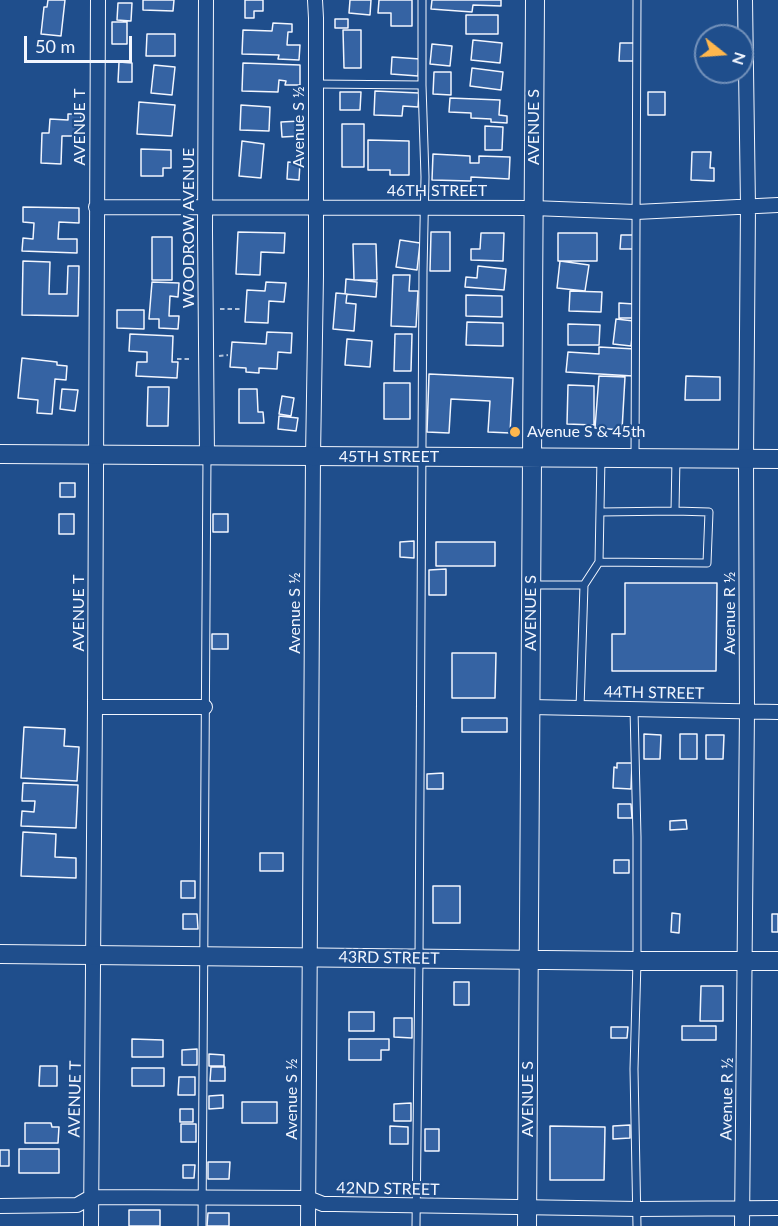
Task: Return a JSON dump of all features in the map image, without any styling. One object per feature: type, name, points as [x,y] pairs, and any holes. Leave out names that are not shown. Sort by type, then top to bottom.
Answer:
[{"type":"main road","name":"AVENUE S","points":[[527,1226],[535,0]]},
{"type":"main road","name":"45TH STREET","points":[[0,454],[778,459]]},
{"type":"main road","name":"43RD STREET","points":[[0,954],[637,961],[778,960]]},
{"type":"street","name":"AVENUE T","points":[[91,1226],[98,0]]},
{"type":"street","name":"WOODROW AVENUE","points":[[206,0],[207,456]]},
{"type":"street","name":"Avenue S ½","points":[[308,1226],[316,207],[315,0]]},
{"type":"street","name":"Avenue R ½","points":[[742,1226],[747,711],[748,206],[745,0]]},
{"type":"street","name":"46TH STREET","points":[[96,207],[533,208],[636,212],[778,205]]},
{"type":"street","points":[[95,708],[205,707]]},
{"type":"street","name":"44TH STREET","points":[[530,707],[778,712]]},
{"type":"street","name":"42ND STREET","points":[[0,1206],[77,1205],[91,1197],[308,1198],[323,1204],[416,1206],[778,1208]]},
{"type":"lane","points":[[416,1226],[425,208],[422,0]]},
{"type":"lane","points":[[635,458],[637,0]]},
{"type":"lane","points":[[316,84],[422,85]]},
{"type":"lane","points":[[202,1226],[207,456]]},
{"type":"lane","points":[[580,709],[584,585],[599,562],[601,458]]},
{"type":"lane","points":[[675,511],[676,458]]},
{"type":"lane","points":[[599,562],[707,563],[709,512],[601,512]]},
{"type":"lane","points":[[531,585],[584,585]]},
{"type":"lane","points":[[634,709],[637,837],[634,1069],[637,1226]]},
{"type":"path","points":[[206,309],[242,309]]},
{"type":"building","points":[[48,0],[65,0],[61,36],[41,34],[44,7],[47,7]]},
{"type":"building","points":[[143,0],[174,0],[173,11],[143,10]]},
{"type":"building","points":[[245,0],[263,0],[263,11],[254,11],[254,18],[245,18]]},
{"type":"building","points":[[350,0],[371,0],[370,15],[349,13]]},
{"type":"building","points":[[379,0],[412,0],[412,26],[391,26],[391,13],[378,13]]},
{"type":"building","points":[[432,0],[501,0],[501,6],[473,5],[472,12],[431,9]]},
{"type":"building","points":[[118,3],[132,3],[131,21],[117,20]]},
{"type":"building","points":[[466,15],[498,15],[498,34],[466,34]]},
{"type":"building","points":[[335,19],[348,19],[348,28],[335,28]]},
{"type":"building","points":[[112,22],[127,22],[127,44],[112,44]]},
{"type":"building","points":[[273,23],[292,24],[292,32],[288,32],[287,45],[300,45],[299,60],[278,59],[279,55],[242,54],[243,30],[272,31]]},
{"type":"building","points":[[343,30],[361,30],[361,68],[344,68]]},
{"type":"building","points":[[147,34],[175,34],[175,56],[146,56]]},
{"type":"building","points":[[473,40],[502,43],[500,63],[471,60]]},
{"type":"building","points":[[620,43],[636,43],[635,61],[619,61]]},
{"type":"building","points":[[432,44],[452,46],[450,66],[430,64]]},
{"type":"building","points":[[392,57],[420,59],[418,76],[391,74]]},
{"type":"building","points":[[119,62],[132,63],[132,82],[118,82]]},
{"type":"building","points":[[243,63],[300,65],[300,85],[285,85],[286,81],[279,80],[278,92],[242,91]]},
{"type":"building","points":[[154,65],[175,67],[172,95],[151,93]]},
{"type":"building","points":[[472,68],[503,72],[501,90],[470,86]]},
{"type":"building","points":[[434,72],[451,72],[451,95],[433,94]]},
{"type":"building","points":[[375,91],[419,93],[418,107],[403,106],[402,116],[374,115]]},
{"type":"building","points":[[340,92],[361,92],[360,110],[340,110]]},
{"type":"building","points":[[648,92],[665,92],[665,115],[648,115]]},
{"type":"building","points":[[450,98],[500,100],[499,115],[507,116],[507,123],[471,118],[471,113],[449,112]]},
{"type":"building","points":[[139,102],[175,105],[172,136],[137,134]]},
{"type":"building","points":[[241,105],[270,107],[269,131],[240,130]]},
{"type":"building","points":[[68,114],[81,114],[80,136],[62,136],[61,164],[41,163],[42,133],[49,133],[50,119],[68,120]]},
{"type":"building","points":[[300,121],[300,136],[282,137],[281,122]]},
{"type":"building","points":[[342,124],[364,124],[364,167],[342,167]]},
{"type":"building","points":[[485,126],[503,127],[502,150],[485,150]]},
{"type":"building","points":[[368,140],[409,141],[409,175],[390,175],[390,170],[368,170]]},
{"type":"building","points":[[242,141],[264,144],[261,178],[239,176]]},
{"type":"building","points":[[141,149],[171,150],[171,168],[163,168],[163,176],[141,176]]},
{"type":"building","points":[[692,152],[711,152],[710,168],[714,168],[714,181],[691,180]]},
{"type":"building","points":[[433,154],[470,156],[470,163],[479,163],[479,156],[510,157],[509,179],[471,177],[471,181],[432,180]]},
{"type":"building","points":[[288,162],[300,163],[299,180],[287,179]]},
{"type":"building","points":[[23,207],[79,208],[79,223],[59,222],[58,239],[77,239],[77,253],[22,251],[23,238],[33,239],[34,223],[23,222]]},
{"type":"building","points":[[238,232],[285,233],[284,253],[261,252],[260,275],[236,274]]},
{"type":"building","points":[[431,232],[450,232],[450,271],[430,271]]},
{"type":"building","points":[[481,233],[504,233],[503,261],[471,260],[471,249],[480,249]]},
{"type":"building","points":[[558,233],[597,233],[597,261],[558,261]]},
{"type":"building","points":[[621,235],[634,235],[634,249],[620,249]]},
{"type":"building","points":[[152,237],[172,237],[172,280],[152,280]]},
{"type":"building","points":[[400,240],[420,243],[417,270],[396,267]]},
{"type":"building","points":[[353,244],[376,244],[377,280],[354,280]]},
{"type":"building","points":[[23,261],[50,262],[49,294],[67,294],[68,266],[79,266],[78,316],[22,315]]},
{"type":"building","points":[[560,261],[589,265],[585,291],[557,288]]},
{"type":"building","points":[[478,266],[506,269],[504,290],[465,287],[466,277],[477,278]]},
{"type":"building","points":[[393,275],[410,275],[409,291],[418,291],[416,327],[391,326]]},
{"type":"building","points":[[346,279],[377,282],[376,297],[345,294]]},
{"type":"building","points":[[152,282],[179,283],[178,297],[170,296],[169,316],[179,316],[178,329],[159,328],[159,319],[149,319]]},
{"type":"building","points":[[266,282],[286,283],[284,302],[269,301],[268,323],[245,322],[247,290],[265,291]]},
{"type":"building","points":[[570,291],[602,292],[601,312],[569,311]]},
{"type":"building","points":[[336,293],[347,294],[346,303],[356,304],[354,331],[333,329]]},
{"type":"building","points":[[466,295],[502,296],[502,317],[466,316]]},
{"type":"building","points":[[619,303],[634,304],[634,318],[619,318]]},
{"type":"building","points":[[117,310],[144,310],[144,329],[117,328]]},
{"type":"building","points":[[616,319],[634,321],[631,346],[613,344]]},
{"type":"building","points":[[467,322],[503,323],[503,346],[466,345]]},
{"type":"building","points":[[568,324],[600,325],[599,345],[568,345]]},
{"type":"building","points":[[267,332],[292,333],[291,353],[278,352],[277,369],[259,368],[259,373],[246,372],[246,368],[230,367],[232,342],[266,344]]},
{"type":"building","points":[[130,334],[173,336],[172,362],[178,362],[177,378],[136,376],[137,362],[147,362],[147,352],[129,351]]},
{"type":"building","points":[[395,334],[412,334],[411,371],[394,371]]},
{"type":"building","points":[[347,339],[372,341],[370,367],[345,365]]},
{"type":"building","points":[[599,347],[635,349],[633,376],[566,372],[568,352],[599,354]]},
{"type":"building","points":[[22,358],[57,362],[57,365],[67,366],[66,380],[55,379],[52,414],[37,413],[38,400],[18,398]]},
{"type":"building","points":[[429,374],[513,378],[510,433],[488,432],[490,401],[451,399],[449,433],[427,432]]},
{"type":"building","points":[[599,376],[625,377],[622,430],[595,428]]},
{"type":"building","points":[[686,376],[720,377],[720,400],[685,400]]},
{"type":"building","points":[[384,383],[410,383],[410,419],[384,419]]},
{"type":"building","points":[[568,385],[594,386],[594,425],[567,424]]},
{"type":"building","points":[[148,387],[169,387],[168,426],[147,426]]},
{"type":"building","points":[[62,389],[78,390],[75,411],[60,409]]},
{"type":"building","points":[[239,389],[257,389],[258,412],[263,412],[264,423],[239,423]]},
{"type":"building","points":[[282,396],[294,398],[291,416],[279,414]]},
{"type":"building","points":[[279,416],[298,418],[296,431],[278,429]]},
{"type":"building","points":[[60,483],[75,483],[75,497],[60,497]]},
{"type":"building","points":[[59,514],[74,514],[74,534],[59,534]]},
{"type":"building","points":[[213,514],[228,514],[228,532],[213,532]]},
{"type":"building","points":[[414,541],[414,558],[400,557],[400,542]]},
{"type":"building","points":[[436,542],[495,542],[495,566],[436,566]]},
{"type":"building","points":[[446,569],[446,595],[429,595],[429,570]]},
{"type":"building","points":[[625,583],[717,583],[716,671],[612,671],[612,634],[625,634]]},
{"type":"building","points":[[212,634],[228,634],[228,649],[212,649]]},
{"type":"building","points":[[452,653],[496,653],[495,698],[452,698]]},
{"type":"building","points":[[462,718],[507,718],[507,732],[462,732]]},
{"type":"building","points":[[24,727],[65,729],[64,746],[79,747],[77,781],[21,778]]},
{"type":"building","points":[[644,734],[661,735],[660,759],[644,759]]},
{"type":"building","points":[[680,734],[697,734],[697,759],[680,759]]},
{"type":"building","points":[[706,735],[724,735],[723,759],[706,759]]},
{"type":"building","points":[[617,763],[632,763],[631,789],[613,788],[614,767],[617,768]]},
{"type":"building","points":[[443,773],[443,789],[427,789],[427,774]]},
{"type":"building","points":[[23,783],[78,785],[76,828],[21,826],[22,811],[34,812],[35,801],[22,801]]},
{"type":"building","points":[[618,804],[631,804],[632,818],[618,818]]},
{"type":"building","points":[[686,820],[687,829],[670,830],[670,821]]},
{"type":"building","points":[[23,832],[56,834],[55,857],[76,858],[76,878],[21,876]]},
{"type":"building","points":[[260,853],[283,853],[283,871],[260,871]]},
{"type":"building","points":[[614,860],[629,860],[629,873],[614,873]]},
{"type":"building","points":[[181,881],[195,881],[195,898],[181,898]]},
{"type":"building","points":[[433,886],[460,886],[460,923],[433,923]]},
{"type":"building","points":[[672,913],[680,914],[679,933],[671,932]]},
{"type":"building","points":[[183,914],[197,914],[198,929],[183,929]]},
{"type":"building","points":[[772,914],[778,914],[778,932],[772,932]]},
{"type":"building","points":[[454,982],[469,982],[469,1005],[454,1005]]},
{"type":"building","points":[[701,986],[723,986],[723,1021],[700,1021]]},
{"type":"building","points":[[349,1012],[374,1012],[374,1031],[349,1031]]},
{"type":"building","points":[[394,1018],[412,1018],[412,1038],[394,1037]]},
{"type":"building","points":[[682,1026],[716,1026],[716,1040],[682,1040]]},
{"type":"building","points":[[611,1027],[628,1027],[627,1038],[611,1038]]},
{"type":"building","points":[[132,1039],[163,1040],[163,1057],[132,1057]]},
{"type":"building","points":[[349,1039],[389,1039],[389,1050],[381,1050],[381,1060],[349,1060]]},
{"type":"building","points":[[197,1049],[197,1065],[182,1065],[182,1050]]},
{"type":"building","points":[[209,1054],[224,1055],[224,1066],[209,1066]]},
{"type":"building","points":[[40,1066],[57,1066],[57,1086],[39,1086]]},
{"type":"building","points":[[211,1067],[225,1067],[225,1081],[210,1081]]},
{"type":"building","points":[[132,1068],[164,1068],[164,1086],[132,1086]]},
{"type":"building","points":[[179,1077],[195,1077],[195,1095],[178,1095]]},
{"type":"building","points":[[223,1095],[223,1108],[209,1109],[209,1096]]},
{"type":"building","points":[[242,1102],[277,1102],[277,1123],[242,1123]]},
{"type":"building","points":[[411,1103],[411,1121],[394,1121],[394,1104]]},
{"type":"building","points":[[180,1109],[193,1109],[193,1122],[180,1122]]},
{"type":"building","points":[[25,1123],[51,1123],[52,1127],[59,1127],[58,1143],[25,1143]]},
{"type":"building","points":[[181,1124],[196,1124],[196,1142],[181,1142]]},
{"type":"building","points":[[630,1125],[630,1138],[613,1139],[613,1126]]},
{"type":"building","points":[[390,1126],[408,1127],[408,1144],[390,1144]]},
{"type":"building","points":[[550,1126],[605,1127],[604,1180],[550,1180]]},
{"type":"building","points":[[425,1129],[439,1129],[439,1151],[425,1151]]},
{"type":"building","points":[[19,1149],[59,1149],[59,1173],[19,1173]]},
{"type":"building","points":[[0,1150],[9,1150],[9,1166],[0,1166]]},
{"type":"building","points":[[208,1162],[230,1162],[229,1179],[208,1179]]},
{"type":"building","points":[[183,1165],[195,1165],[194,1178],[183,1178]]},
{"type":"building","points":[[129,1210],[160,1210],[160,1226],[129,1226]]},
{"type":"building","points":[[208,1213],[229,1213],[229,1226],[207,1226]]},
{"type":"place","name":"Avenue S & 45th","points":[[515,432]]}]
